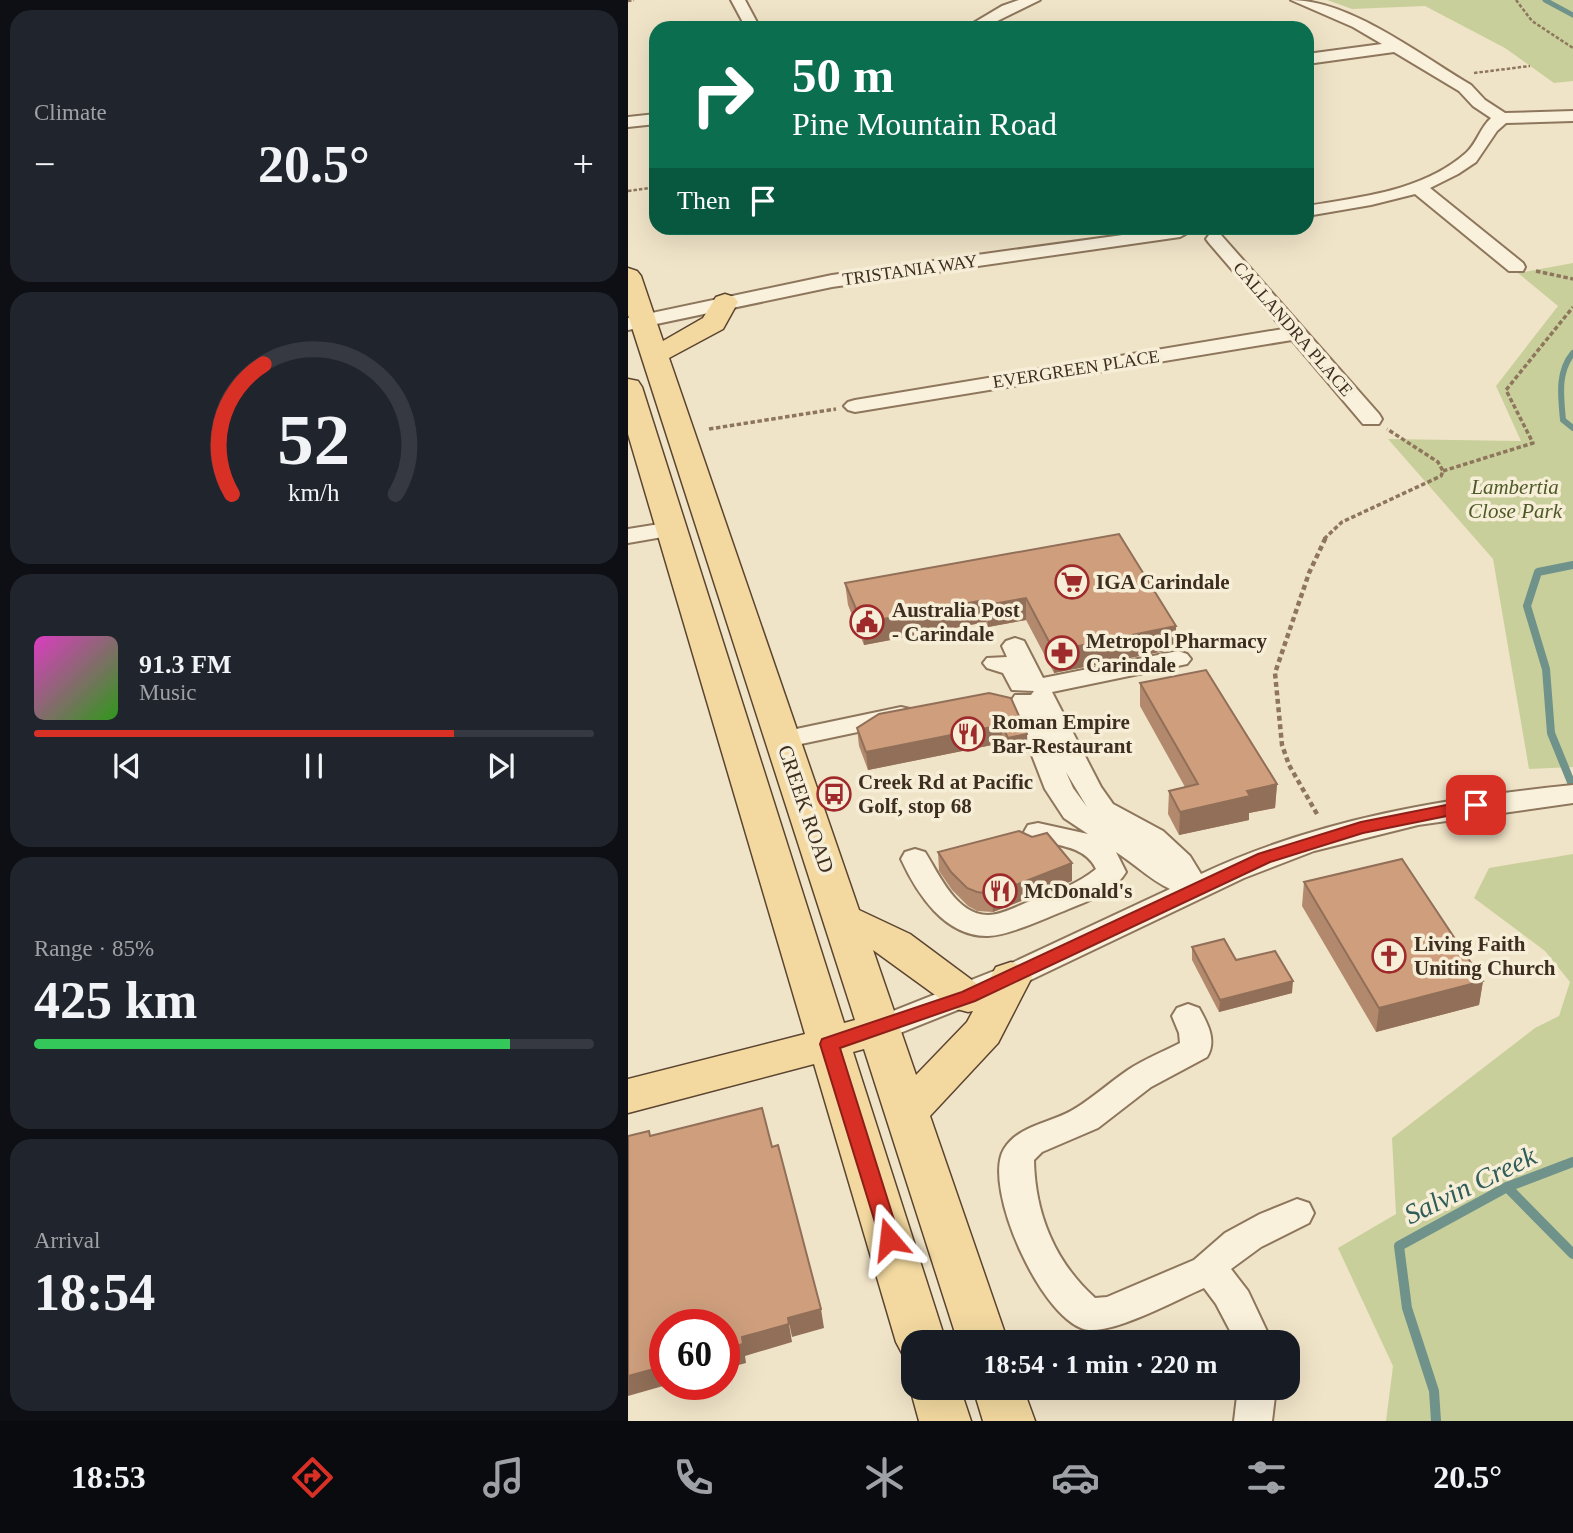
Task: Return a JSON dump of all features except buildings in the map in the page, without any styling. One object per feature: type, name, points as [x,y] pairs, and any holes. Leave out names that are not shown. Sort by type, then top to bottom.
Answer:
[{"type":"main road","name":"CREEK ROAD","points":[[628,276],[636,322],[655,354],[979,1330]]},
{"type":"main road","points":[[655,354],[679,344],[714,323],[725,302]]},
{"type":"main road","name":"CREEK ROAD","points":[[628,387],[917,1330]]},
{"type":"main road","points":[[843,919],[896,944],[926,969],[968,997]]},
{"type":"main road","points":[[906,1112],[983,1032],[1011,977]]},
{"type":"main road","points":[[628,1096],[879,1029]]},
{"type":"main road","points":[[939,1400],[945,1421]]},
{"type":"main road","points":[[1002,1400],[1009,1421]]},
{"type":"street","points":[[738,0],[749,21]]},
{"type":"street","points":[[985,21],[1007,9],[1033,0]]},
{"type":"street","points":[[1298,0],[1343,16],[1445,76],[1502,118]]},
{"type":"street","points":[[1314,58],[1396,47]]},
{"type":"street","points":[[1314,210],[1393,195],[1445,174],[1483,145],[1488,127],[1502,118],[1573,116]]},
{"type":"street","points":[[628,122],[649,120]]},
{"type":"street","points":[[1418,187],[1516,267]]},
{"type":"street","name":"TRISTANIA WAY","points":[[636,322],[832,281],[1145,235]]},
{"type":"street","name":"TRISTANIA WAY","points":[[1188,235],[1194,238],[1223,236]]},
{"type":"street","name":"CALLANDRA PLACE","points":[[1223,236],[1297,333],[1371,419]]},
{"type":"street","name":"EVERGREEN PLACE","points":[[855,405],[1297,333]]},
{"type":"street","points":[[628,536],[672,529]]},
{"type":"street","points":[[1006,655],[1007,663],[1013,666],[1025,691],[1058,789],[1074,812],[1146,858],[1159,872],[1196,890]]},
{"type":"street","points":[[1025,691],[1178,659]]},
{"type":"street","points":[[1025,691],[1065,724],[1091,776],[1103,810],[1153,838],[1180,863],[1196,890]]},
{"type":"street","points":[[782,740],[921,711]]},
{"type":"street","points":[[879,1029],[968,997],[1264,858],[1328,836],[1498,801],[1573,794]]},
{"type":"street","points":[[915,859],[923,880],[967,922],[991,926],[1064,899],[1112,872],[1109,862],[1095,848],[1063,836],[1038,832]]},
{"type":"street","points":[[1188,1016],[1195,1033],[1196,1049],[1140,1078],[1086,1119],[1030,1143],[1017,1156],[1015,1177],[1026,1223],[1050,1271],[1071,1301],[1088,1314],[1109,1312],[1207,1271],[1221,1254],[1237,1242],[1298,1213]]},
{"type":"street","points":[[1207,1271],[1219,1277],[1248,1330]]},
{"type":"street","points":[[1253,1421],[1256,1400]]},
{"type":"path","points":[[628,1],[634,0]]},
{"type":"path","points":[[1516,0],[1526,14],[1573,48]]},
{"type":"path","points":[[1445,76],[1530,66]]},
{"type":"path","points":[[628,191],[649,188]]},
{"type":"path","points":[[1516,267],[1573,279]]},
{"type":"path","points":[[1317,814],[1289,765],[1282,745],[1275,673],[1322,541],[1342,522],[1435,480],[1443,471],[1533,443],[1506,390],[1573,307]]},
{"type":"path","points":[[709,429],[855,405]]},
{"type":"path","points":[[1371,419],[1438,462],[1443,471]]},
{"type":"green space","points":[[1327,0],[1573,0],[1573,81],[1554,83],[1505,48],[1425,6],[1352,9]]},
{"type":"green space","name":"Lambertia Close Park","points":[[1573,263],[1573,767],[1529,769],[1493,559],[1388,439],[1521,441],[1496,386],[1558,306],[1518,273]]},
{"type":"green space","points":[[1573,854],[1573,1421],[1386,1421],[1393,1366],[1338,1248],[1396,1214],[1392,1138],[1535,1028],[1559,1016],[1570,982],[1545,951],[1474,898],[1489,868]]},
{"type":"waterway","name":"Salvin Creek","points":[[1545,0],[1573,15]]},
{"type":"waterway","name":"Salvin Creek","points":[[1573,353],[1564,368],[1561,394],[1563,420],[1573,428]]},
{"type":"waterway","name":"Salvin Creek","points":[[1573,565],[1538,572],[1527,606],[1546,669],[1551,733],[1573,787]]},
{"type":"waterway","name":"Salvin Creek","points":[[1507,1187],[1573,1162]]},
{"type":"waterway","name":"Salvin Creek","points":[[1436,1421],[1434,1391],[1407,1308],[1399,1246],[1507,1187]]},
{"type":"waterway","points":[[1507,1187],[1573,1254]]},
{"type":"place","name":"IGA Carindale","points":[[1072,582]]},
{"type":"place","name":"Australia Post - Carindale","points":[[867,622]]},
{"type":"place","name":"Metropol Pharmacy Carindale","points":[[1062,653]]},
{"type":"place","name":"Roman Empire Bar-Restaurant","points":[[968,734]]},
{"type":"place","name":"Creek Rd at Pacific Golf, stop 68","points":[[834,794]]},
{"type":"place","name":"McDonald's","points":[[1000,891]]},
{"type":"place","name":"Living Faith Uniting Church","points":[[1389,956]]},
{"type":"route","points":[[889,1239],[829,1044],[968,997],[1264,858],[1328,836],[1476,805]]}]
